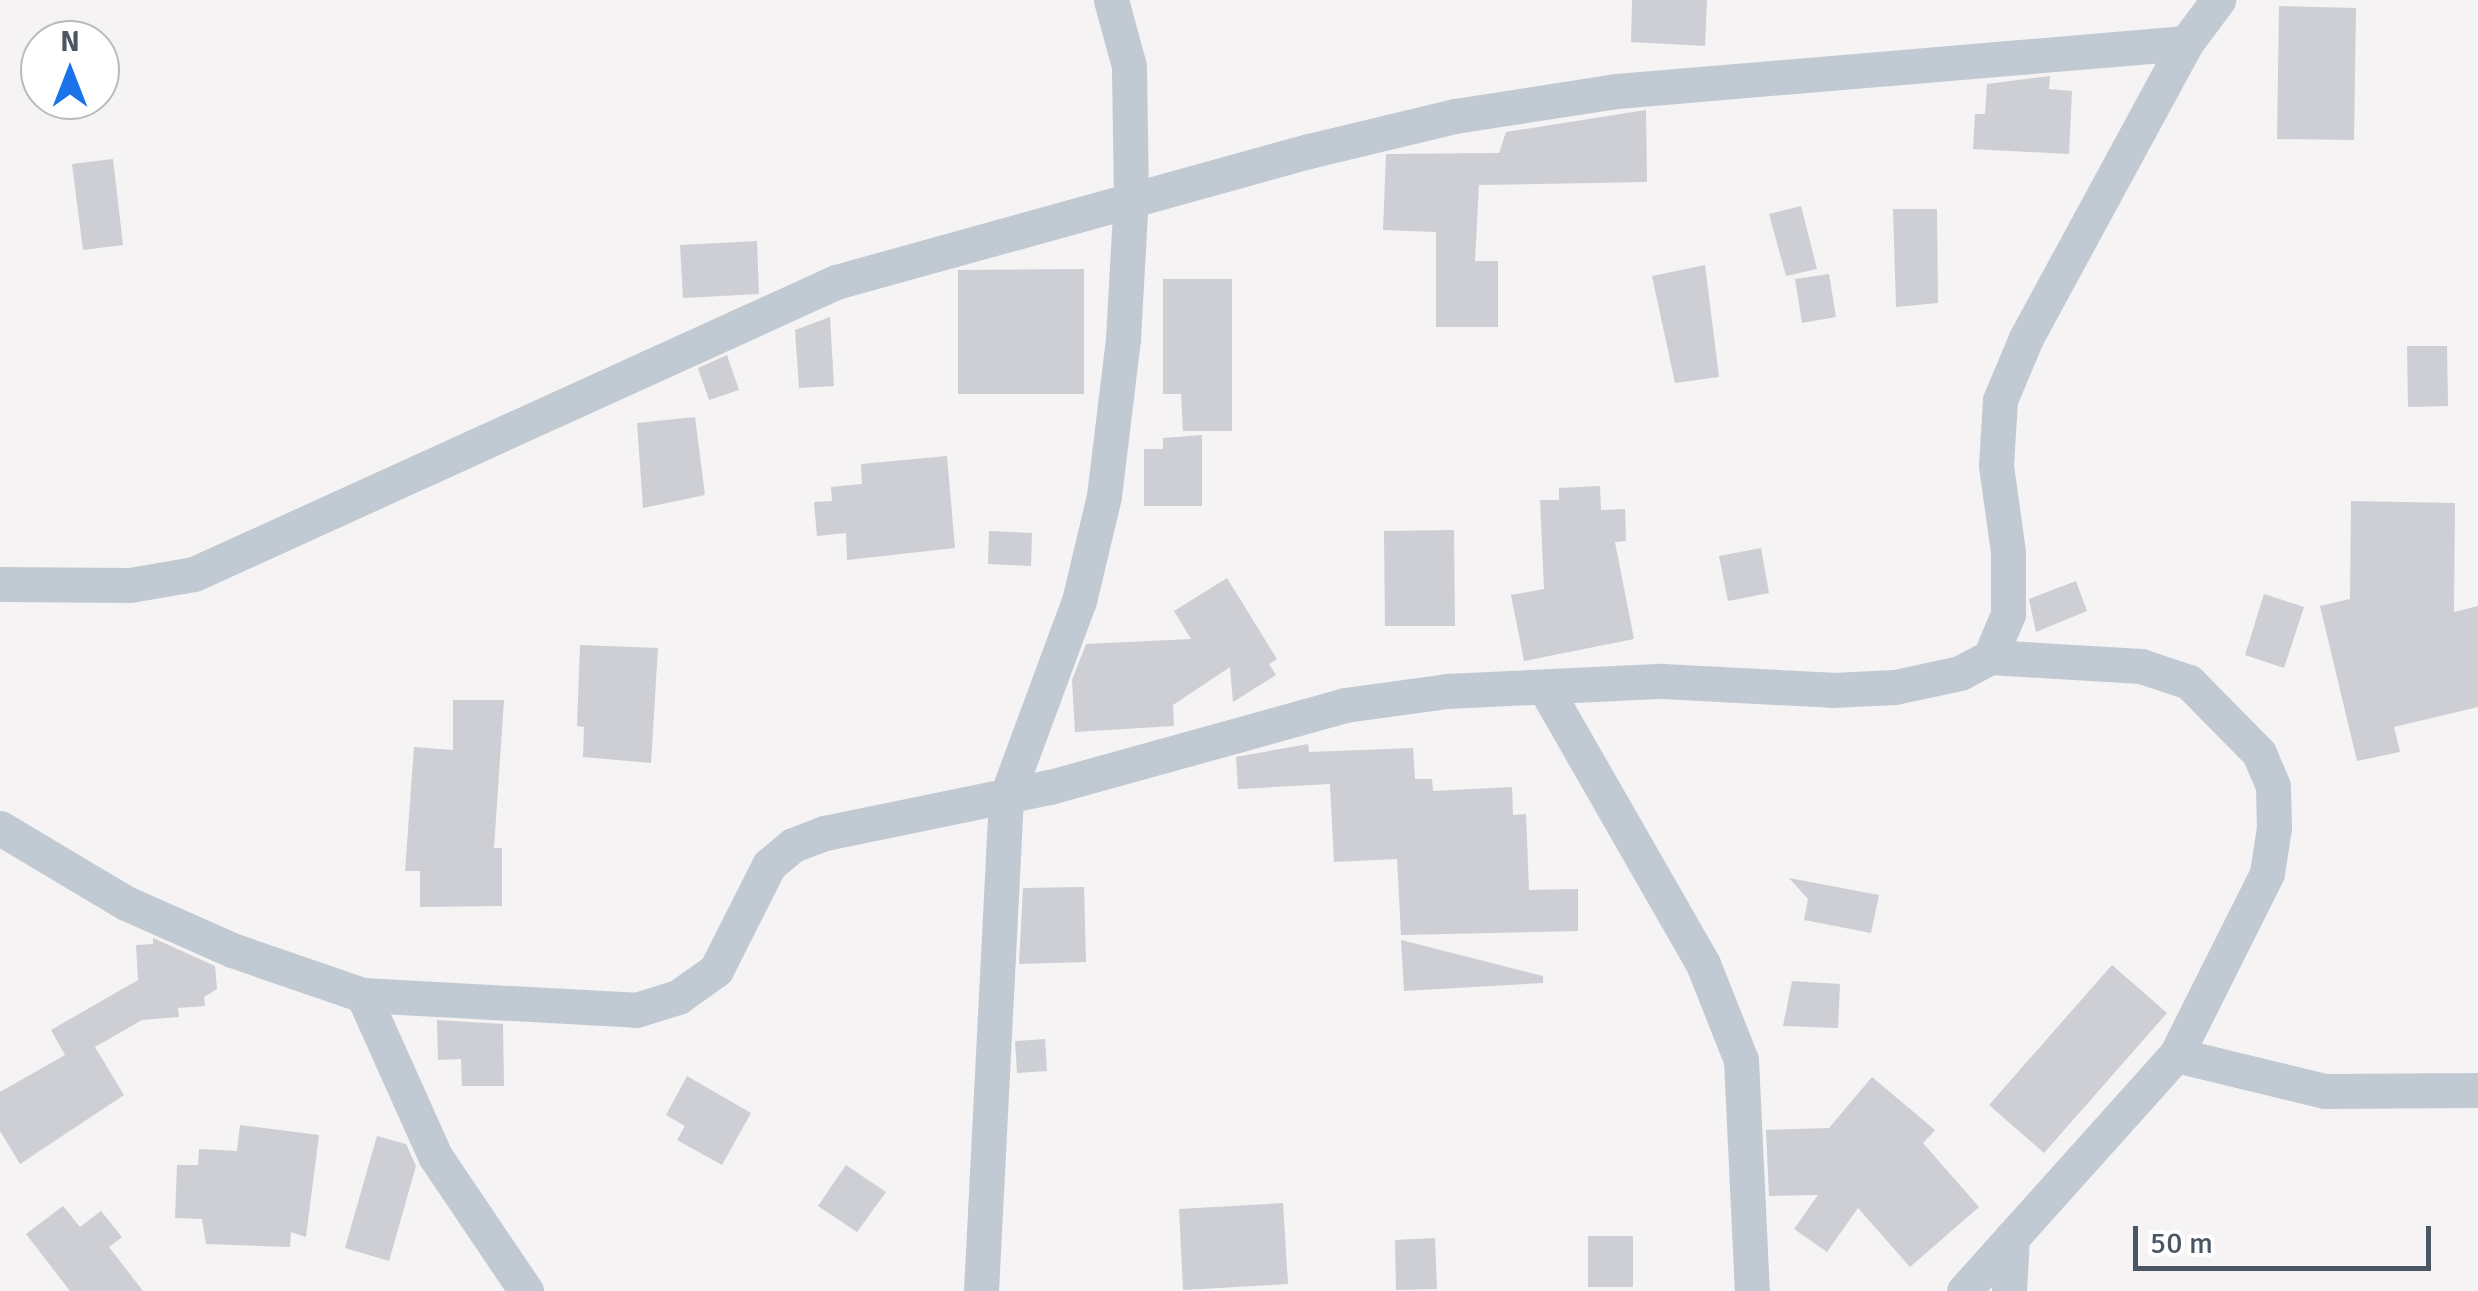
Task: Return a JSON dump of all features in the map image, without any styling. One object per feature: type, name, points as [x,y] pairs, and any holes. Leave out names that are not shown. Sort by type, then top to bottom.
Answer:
[{"type":"street","points":[[981,1291],[1006,798],[1079,601],[1104,496],[1131,197],[1129,66],[1112,0]]},
{"type":"street","points":[[1990,656],[2008,614],[2008,552],[1996,465],[2000,400],[2026,338],[2186,42],[2218,0]]},
{"type":"street","points":[[0,584],[130,586],[194,574],[836,282],[1131,197],[1455,116],[1617,91],[2186,42]]},
{"type":"street","points":[[0,828],[126,903],[232,950],[364,995],[594,1009],[657,1006],[716,970],[769,866],[794,845],[825,832],[1006,798],[1344,706],[1447,691],[1663,681],[1895,687],[1960,673],[1990,656],[2165,670],[2189,682],[2259,754],[2273,786],[2267,873],[2176,1055],[1964,1291]]},
{"type":"street","points":[[1546,688],[1704,964],[1741,1060],[1752,1291]]},
{"type":"street","points":[[364,995],[434,1156],[526,1291]]},
{"type":"street","points":[[2176,1055],[2325,1091],[2478,1090]]},
{"type":"street","points":[[2009,1291],[2012,1237]]},
{"type":"building","points":[[1632,0],[1707,0],[1705,46],[1631,42]]},
{"type":"building","points":[[2279,6],[2356,8],[2354,140],[2277,139]]},
{"type":"building","points":[[2050,76],[2049,89],[2072,91],[2069,154],[1973,149],[1975,114],[1985,114],[1987,84]]},
{"type":"building","points":[[1646,110],[1647,182],[1479,185],[1475,261],[1498,261],[1498,327],[1436,327],[1436,232],[1383,230],[1386,154],[1499,153],[1506,132]]},
{"type":"building","points":[[113,159],[123,245],[83,250],[72,164]]},
{"type":"building","points":[[1801,206],[1817,269],[1786,276],[1769,214]]},
{"type":"building","points":[[1893,209],[1937,209],[1938,303],[1896,307]]},
{"type":"building","points":[[757,241],[759,294],[683,298],[680,245]]},
{"type":"building","points":[[1705,265],[1719,377],[1675,383],[1652,276]]},
{"type":"building","points":[[1084,269],[1084,394],[958,394],[958,270]]},
{"type":"building","points":[[1829,274],[1836,317],[1802,323],[1795,279]]},
{"type":"building","points":[[1163,279],[1232,279],[1232,431],[1183,431],[1181,394],[1163,394]]},
{"type":"building","points":[[830,317],[834,386],[799,388],[795,330]]},
{"type":"building","points":[[2407,346],[2447,346],[2448,406],[2408,407]]},
{"type":"building","points":[[727,355],[739,390],[709,400],[698,368]]},
{"type":"building","points":[[695,417],[705,495],[643,508],[637,423]]},
{"type":"building","points":[[1202,435],[1202,506],[1144,506],[1144,449],[1163,449],[1163,438]]},
{"type":"building","points":[[947,456],[955,548],[847,560],[846,533],[817,536],[814,502],[832,501],[831,487],[862,484],[861,464]]},
{"type":"building","points":[[1600,486],[1601,510],[1625,509],[1626,541],[1615,542],[1634,639],[1524,661],[1511,595],[1544,589],[1540,500],[1559,500],[1559,488]]},
{"type":"building","points":[[2351,501],[2455,503],[2454,612],[2478,606],[2478,707],[2394,727],[2400,752],[2357,761],[2320,606],[2350,599]]},
{"type":"building","points":[[1454,530],[1455,626],[1385,626],[1384,531]]},
{"type":"building","points":[[989,531],[1032,533],[1031,566],[988,564]]},
{"type":"building","points":[[1761,548],[1769,593],[1728,601],[1719,556]]},
{"type":"building","points":[[1227,578],[1277,659],[1269,664],[1276,675],[1233,702],[1230,667],[1173,705],[1174,726],[1075,732],[1072,680],[1086,644],[1191,639],[1174,611]]},
{"type":"building","points":[[2076,581],[2087,611],[2036,632],[2029,599]]},
{"type":"building","points":[[2264,594],[2304,607],[2284,668],[2245,655]]},
{"type":"building","points":[[580,645],[658,648],[651,763],[583,757],[584,727],[577,726]]},
{"type":"building","points":[[453,700],[504,700],[494,848],[502,848],[502,906],[420,907],[420,871],[405,871],[414,747],[453,750]]},
{"type":"building","points":[[1308,744],[1309,752],[1413,748],[1415,779],[1432,779],[1433,791],[1512,787],[1513,815],[1526,814],[1529,890],[1578,889],[1578,931],[1401,935],[1397,859],[1334,862],[1330,784],[1238,789],[1236,757]]},
{"type":"building","points":[[1789,878],[1879,895],[1871,933],[1804,920],[1808,899]]},
{"type":"building","points":[[1084,887],[1086,962],[1019,964],[1023,888]]},
{"type":"building","points":[[153,938],[215,966],[217,989],[204,997],[205,1006],[178,1008],[179,1017],[142,1020],[95,1047],[124,1095],[20,1164],[0,1131],[0,1092],[65,1055],[51,1030],[138,980],[136,945],[153,944]]},
{"type":"building","points":[[1401,940],[1543,976],[1543,983],[1404,991]]},
{"type":"building","points":[[2112,965],[2167,1013],[2044,1153],[1989,1105]]},
{"type":"building","points":[[1792,981],[1840,984],[1838,1028],[1783,1026]]},
{"type":"building","points":[[437,1020],[503,1024],[504,1086],[462,1086],[461,1059],[438,1060]]},
{"type":"building","points":[[1045,1039],[1047,1071],[1017,1073],[1015,1041]]},
{"type":"building","points":[[687,1076],[751,1113],[722,1165],[677,1140],[685,1126],[666,1115]]},
{"type":"building","points":[[1872,1077],[1935,1130],[1923,1143],[1979,1207],[1910,1267],[1858,1208],[1827,1252],[1794,1229],[1818,1195],[1769,1196],[1766,1130],[1829,1128]]},
{"type":"building","points":[[240,1125],[319,1135],[306,1237],[291,1232],[290,1247],[206,1244],[202,1219],[175,1218],[177,1165],[198,1165],[199,1149],[237,1151]]},
{"type":"building","points":[[377,1136],[406,1144],[416,1166],[389,1261],[345,1248]]},
{"type":"building","points":[[846,1165],[886,1192],[857,1232],[818,1206]]},
{"type":"building","points":[[1283,1203],[1288,1284],[1183,1290],[1179,1209]]},
{"type":"building","points":[[63,1206],[80,1227],[101,1211],[122,1237],[109,1247],[143,1291],[70,1291],[26,1234]]},
{"type":"building","points":[[1588,1236],[1633,1236],[1633,1287],[1588,1287]]},
{"type":"building","points":[[1435,1238],[1437,1289],[1396,1290],[1395,1240]]}]
